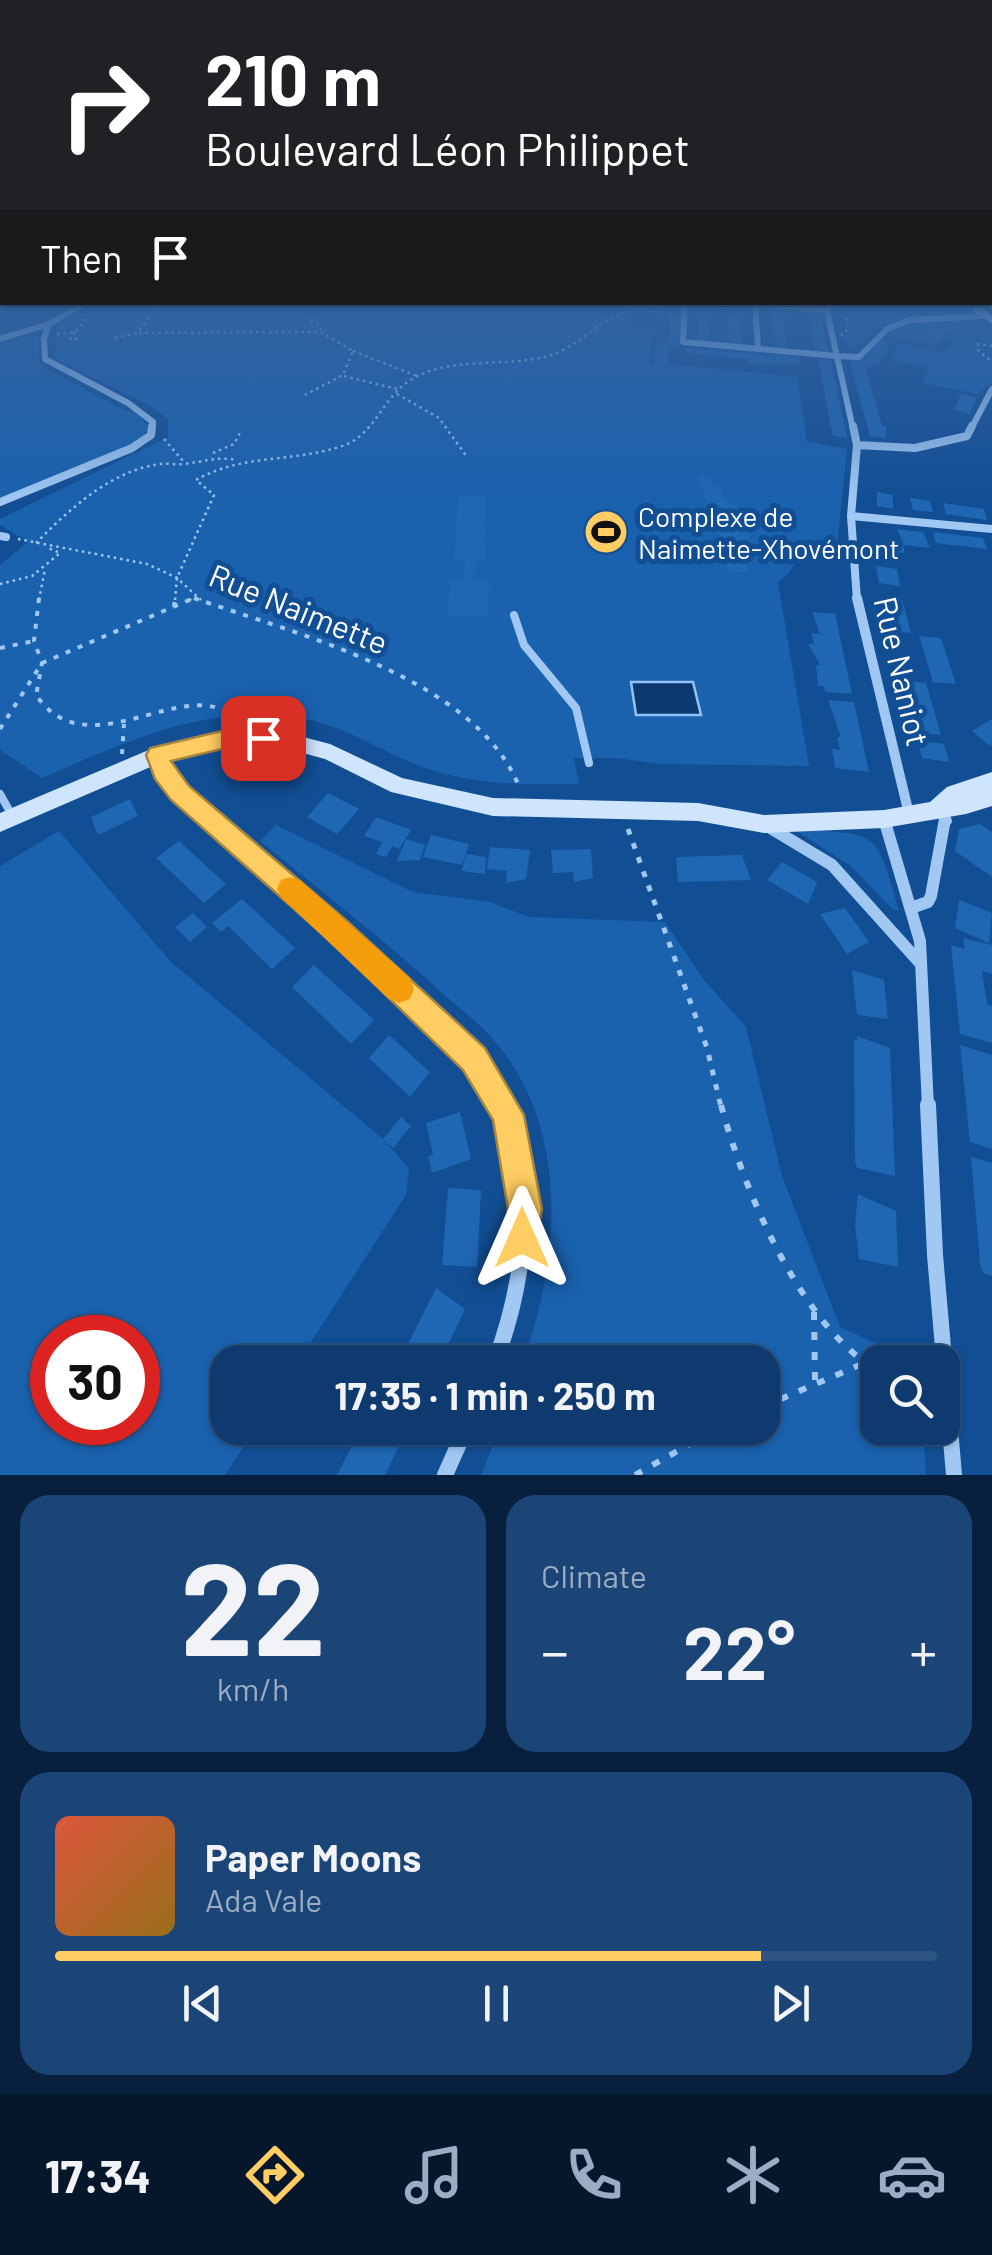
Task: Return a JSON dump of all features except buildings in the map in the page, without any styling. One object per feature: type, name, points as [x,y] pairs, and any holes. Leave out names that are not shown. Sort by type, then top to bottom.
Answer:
[{"type":"street","points":[[0,502],[132,448],[151,435],[154,422],[128,403],[52,364]]},
{"type":"street","name":"Rue Naniot","points":[[839,364],[858,444],[851,516],[857,599],[909,814]]},
{"type":"street","points":[[858,444],[896,448],[966,436],[992,388]]},
{"type":"street","points":[[851,516],[992,529]]},
{"type":"street","points":[[6,820],[158,755],[243,735],[330,752],[398,786],[493,807],[698,812],[764,824],[884,819],[992,797]]},
{"type":"street","points":[[158,755],[163,772],[180,793],[338,930],[474,1059],[508,1115],[525,1209],[519,1268],[499,1345]]},
{"type":"street","points":[[937,807],[955,793],[992,781]]},
{"type":"street","points":[[910,908],[928,902],[931,896],[947,822],[937,807]]},
{"type":"street","points":[[884,819],[920,941],[935,1255],[954,1475]]},
{"type":"street","points":[[764,824],[832,865],[920,964]]},
{"type":"street","points":[[445,1475],[458,1445]]},
{"type":"lane","points":[[514,615],[516,628],[533,660],[574,704],[584,726],[589,763]]},
{"type":"lane","points":[[0,794],[6,820]]},
{"type":"path","points":[[305,395],[344,376],[351,364]]},
{"type":"path","points":[[383,364],[394,374],[419,376],[489,364]]},
{"type":"path","points":[[344,376],[399,392],[436,414],[461,442],[466,456]]},
{"type":"path","points":[[174,607],[177,578],[214,495],[196,480],[217,466],[237,460],[340,447],[364,438],[399,392],[419,376]]},
{"type":"path","points":[[240,434],[234,444],[212,454],[185,464],[158,464],[92,493],[36,543],[60,553],[46,568],[36,598],[34,642],[42,663],[36,696],[43,707],[73,722],[124,724],[219,701],[235,713],[243,735]]},
{"type":"path","points":[[151,435],[163,437],[185,464]]},
{"type":"path","points":[[212,454],[237,460]]},
{"type":"path","name":"Rue Naimette","points":[[3,536],[110,554],[177,578],[194,598],[270,622],[442,696],[510,765],[525,808]]},
{"type":"path","points":[[0,584],[46,568]]},
{"type":"path","points":[[0,729],[42,663],[194,598]]},
{"type":"path","points":[[0,648],[34,642]]},
{"type":"path","points":[[121,770],[124,724]]},
{"type":"path","points":[[622,810],[706,1042],[724,1115],[772,1235],[814,1310],[860,1365],[780,1399]]},
{"type":"path","points":[[814,1310],[815,1382]]},
{"type":"path","points":[[635,1475],[688,1445]]},
{"type":"shaded area","points":[[0,364],[41,364],[126,411],[137,411],[148,428],[139,439],[104,459],[0,498]]},
{"type":"shaded area","points":[[65,364],[667,364],[797,377],[807,441],[847,449],[837,547],[803,551],[778,582],[809,766],[661,764],[574,758],[579,784],[489,782],[420,766],[315,721],[244,715],[174,727],[42,778],[0,750],[0,565],[28,542],[0,525],[0,519],[168,437],[168,419],[147,404]]},
{"type":"shaded area","points":[[909,364],[992,364],[992,383],[977,394],[923,383],[929,367]]},
{"type":"shaded area","points":[[631,682],[693,682],[701,715],[636,715]]},
{"type":"shaded area","points":[[276,825],[413,892],[490,902],[529,917],[665,922],[704,980],[746,1027],[782,1176],[840,1327],[880,1345],[860,1345],[860,1445],[924,1445],[926,1475],[481,1475],[493,1445],[780,1445],[780,1345],[529,1345],[545,1280],[551,1195],[546,1152],[518,1073],[480,1026],[260,841]]},
{"type":"shaded area","points":[[795,830],[843,833],[870,841],[885,864],[899,910],[893,910],[852,867]]},
{"type":"shaded area","points":[[59,831],[170,961],[383,1139],[409,1168],[406,1195],[309,1345],[210,1345],[210,1445],[245,1445],[225,1475],[0,1475],[0,866]]},
{"type":"slow traffic","points":[[290,889],[399,989]]},
{"type":"place","name":"Complexe de Naimette-Xhovémont","points":[[606,532]]},
{"type":"route","points":[[263,738],[243,735],[158,755],[163,772],[180,793],[338,930],[474,1059],[508,1115],[525,1209],[522,1238]]}]
